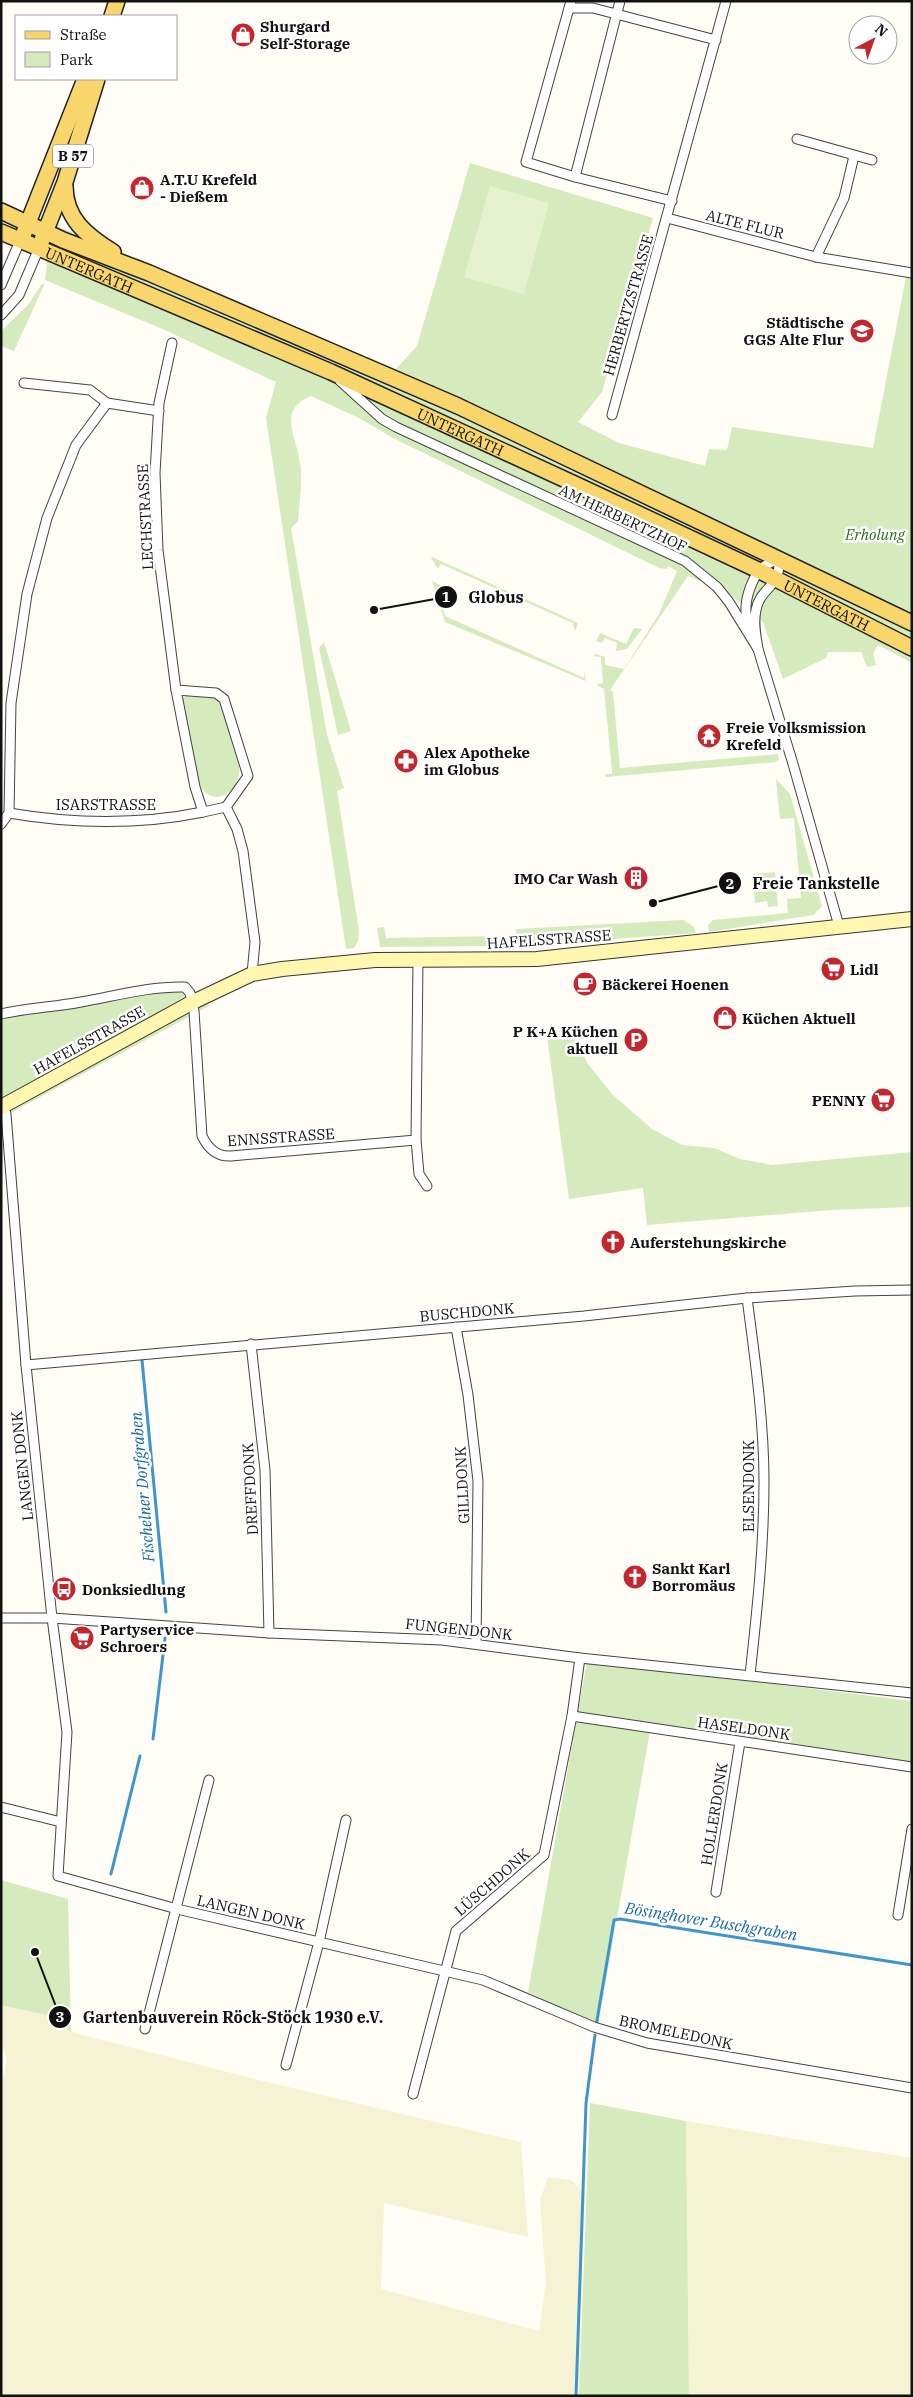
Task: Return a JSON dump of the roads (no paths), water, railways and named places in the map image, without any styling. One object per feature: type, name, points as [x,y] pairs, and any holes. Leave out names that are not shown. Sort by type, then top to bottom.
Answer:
[{"type":"main road","points":[[112,15],[117,1]]},
{"type":"main road","name":"B 57","points":[[20,240],[85,80]]},
{"type":"main road","name":"B 57","points":[[39,248],[65,182],[97,80]]},
{"type":"main road","name":"UNTERGATH","points":[[65,182],[65,199],[76,224],[86,234],[149,272]]},
{"type":"main road","name":"UNTERGATH","points":[[1,211],[46,232],[149,272],[458,406],[912,623]]},
{"type":"main road","name":"UNTERGATH","points":[[1,232],[331,372],[758,570],[912,648]]},
{"type":"main road","name":"HAFELSSTRASSE","points":[[2,1106],[193,1002],[252,974],[282,969],[368,961],[537,959],[912,919]]},
{"type":"street","points":[[575,177],[620,1]]},
{"type":"street","name":"HERBERTZSTRASSE","points":[[612,416],[726,1]]},
{"type":"street","points":[[672,201],[575,177],[526,162],[570,5],[593,8],[716,40]]},
{"type":"street","points":[[797,139],[872,160]]},
{"type":"street","points":[[816,257],[844,198],[854,156]]},
{"type":"street","name":"ALTE FLUR","points":[[667,218],[816,257],[912,273]]},
{"type":"street","points":[[1,285],[20,240]]},
{"type":"street","points":[[1,315],[19,295],[39,248]]},
{"type":"street","name":"LECHSTRASSE","points":[[172,343],[158,411],[155,473],[158,550],[176,690],[195,787],[203,812]]},
{"type":"street","name":"AM HERBERTZHOF","points":[[331,372],[382,419],[396,427],[686,561],[717,587],[730,602],[758,649],[839,926]]},
{"type":"street","points":[[24,383],[90,390],[107,404],[158,411]]},
{"type":"street","points":[[1,824],[9,813],[11,703],[27,594],[47,518],[76,445],[107,404]]},
{"type":"street","points":[[779,559],[780,572],[762,596],[756,608],[755,626],[758,649],[748,626],[744,604],[758,570],[764,564],[779,559]]},
{"type":"street","points":[[176,690],[216,693],[224,699],[248,776],[226,807],[203,812]]},
{"type":"street","points":[[226,807],[238,829],[243,851],[255,942],[252,974]]},
{"type":"street","name":"ISARSTRASSE","points":[[9,813],[82,821],[144,822],[203,812]]},
{"type":"street","points":[[418,960],[416,1140],[419,1174],[427,1186]]},
{"type":"street","name":"HAFELSSTRASSE","points":[[1,1014],[25,1008],[80,1002],[169,986],[185,986],[193,1002]]},
{"type":"street","name":"ENNSSTRASSE","points":[[193,1002],[202,1136],[208,1147],[215,1152],[224,1157],[416,1140]]},
{"type":"street","name":"LANGEN DONK","points":[[2,1106],[6,1114],[26,1365],[52,1618],[67,1732],[58,1876],[177,1909],[444,1971]]},
{"type":"street","name":"BUSCHDONK","points":[[26,1365],[584,1316],[747,1298],[855,1291],[912,1290]]},
{"type":"street","name":"ELSENDONK","points":[[747,1298],[759,1390],[764,1482],[760,1575],[750,1675]]},
{"type":"street","name":"GILLDONK","points":[[456,1327],[468,1395],[478,1481],[476,1644]]},
{"type":"street","name":"DREFFDONK","points":[[251,1344],[265,1470],[269,1633]]},
{"type":"street","name":"FUNGENDONK","points":[[1,1618],[52,1618],[269,1633],[372,1635],[476,1644],[580,1658],[912,1693]]},
{"type":"street","name":"LÜSCHDONK","points":[[413,2094],[444,1971],[456,1932],[544,1855],[572,1716],[580,1658]]},
{"type":"street","name":"HASELDONK","points":[[572,1716],[912,1767]]},
{"type":"street","name":"HOLLERDONK","points":[[716,1892],[740,1742]]},
{"type":"street","name":"LANGEN DONK","points":[[145,2029],[177,1909],[208,1780]]},
{"type":"street","points":[[1,1807],[61,1822]]},
{"type":"street","name":"LANGEN DONK","points":[[286,2065],[319,1942],[346,1820]]},
{"type":"street","points":[[898,1914],[912,1829]]},
{"type":"street","name":"BROMELEDONK","points":[[444,1971],[483,1980],[594,2028],[648,2043],[912,2088]]},
{"type":"waterway","name":"Fischelner Dorfgraben","points":[[142,1360],[166,1612]]},
{"type":"waterway","name":"Fischelner Dorfgraben","points":[[153,1739],[165,1638]]},
{"type":"waterway","name":"Fischelner Dorfgraben","points":[[111,1874],[140,1756]]},
{"type":"waterway","name":"Bösinghover Buschgraben","points":[[596,2026],[614,1920],[620,1919],[912,1965]]},
{"type":"waterway","name":"Bösinghover Buschgraben","points":[[576,2396],[586,2103],[595,2035]]},
{"type":"place","name":"Shurgard Self-Storage","points":[[243,35]]},
{"type":"place","name":"A.T.U Krefeld - Dießem","points":[[142,188]]},
{"type":"place","name":"Städtische GGS Alte Flur","points":[[862,331]]},
{"type":"place","name":"Globus","points":[[374,610]]},
{"type":"place","name":"Freie Volksmission Krefeld","points":[[709,736]]},
{"type":"place","name":"Alex Apotheke im Globus","points":[[406,761]]},
{"type":"place","name":"IMO Car Wash","points":[[636,878]]},
{"type":"place","name":"Freie Tankstelle","points":[[653,903]]},
{"type":"place","name":"Lidl","points":[[833,969]]},
{"type":"place","name":"Bäckerei Hoenen","points":[[585,984]]},
{"type":"place","name":"Küchen Aktuell","points":[[725,1018]]},
{"type":"place","name":"P K+A Küchen aktuell","points":[[636,1040]]},
{"type":"place","name":"PENNY","points":[[883,1100]]},
{"type":"place","name":"Auferstehungskirche","points":[[613,1242]]},
{"type":"place","name":"Sankt Karl Borromäus","points":[[635,1577]]},
{"type":"place","name":"Donksiedlung","points":[[64,1589]]},
{"type":"place","name":"Partyservice Schroers","points":[[82,1638]]},
{"type":"place","name":"Gartenbauverein Röck-Stöck 1930 e.V.","points":[[35,1952]]},
{"type":"park label","name":"Erholung","points":[[875,534]]}]
